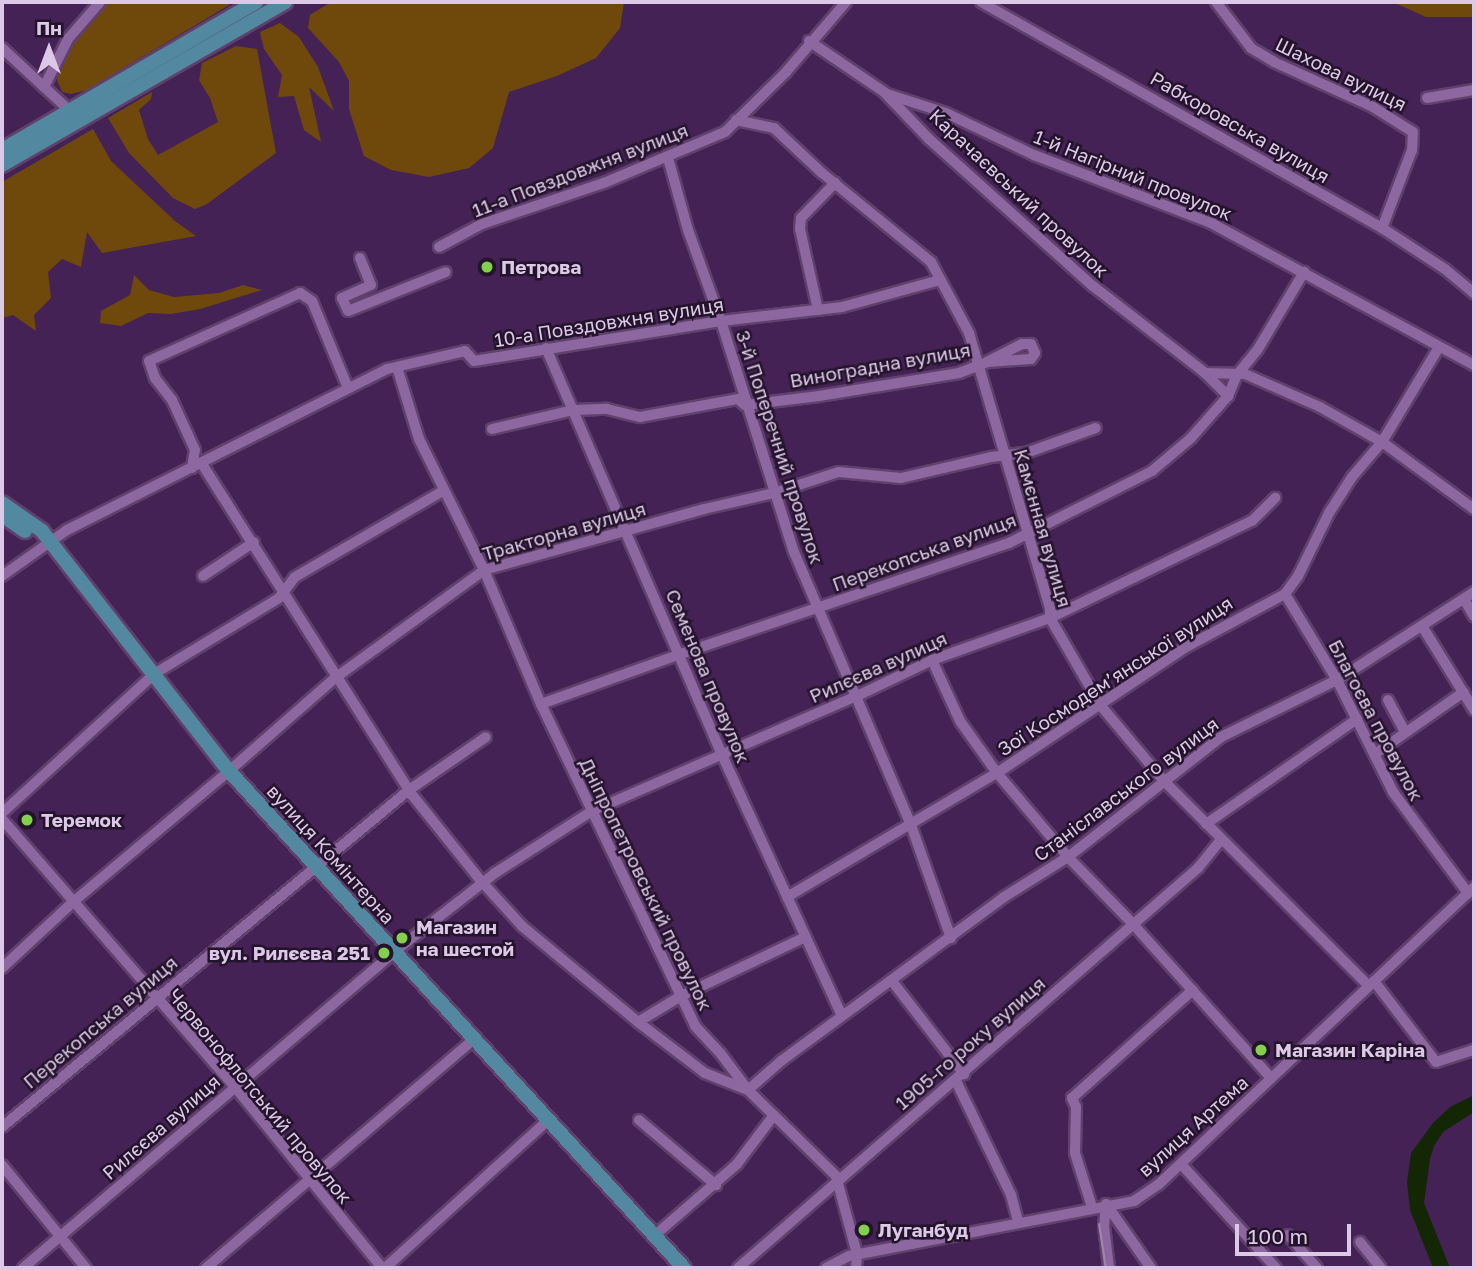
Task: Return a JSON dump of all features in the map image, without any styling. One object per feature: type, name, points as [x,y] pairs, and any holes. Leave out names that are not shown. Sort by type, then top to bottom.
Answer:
[{"type":"main road","points":[[2,150],[256,2]]},
{"type":"main road","points":[[2,165],[285,2]]},
{"type":"main road","name":"вулиця Комінтерна","points":[[2,502],[52,542],[229,771],[684,1268]]},
{"type":"main road","points":[[2,515],[36,538],[52,542]]},
{"type":"street","points":[[44,87],[68,39],[100,2]]},
{"type":"street","name":"11-а Повздовжня вулиця","points":[[439,247],[482,224],[668,158],[725,132],[786,72],[809,40],[846,2]]},
{"type":"street","name":"Рабкоровська вулиця","points":[[981,2],[1382,228],[1445,269],[1474,293]]},
{"type":"street","name":"Шахова вулиця","points":[[1216,2],[1251,48],[1274,62],[1373,107],[1413,132],[1412,150],[1382,228]]},
{"type":"street","name":"Карачаєвський провулок","points":[[809,40],[884,92],[929,139],[1093,286],[1205,373],[1228,396]]},
{"type":"street","points":[[2,48],[69,110]]},
{"type":"street","points":[[1427,98],[1474,90]]},
{"type":"street","name":"1-й Нагірний провулок","points":[[884,92],[946,113],[1034,155],[1211,223],[1474,365]]},
{"type":"street","name":"Камєнная вулиця","points":[[736,120],[774,128],[835,183],[931,262],[983,365],[1004,455],[1050,609],[1050,618],[1101,706],[1164,781],[1221,840],[1373,984],[1436,1062],[1474,1050]]},
{"type":"street","name":"3-й Поперечний провулок","points":[[668,158],[688,230],[721,321],[745,405],[794,552],[911,825],[951,937]]},
{"type":"street","points":[[818,310],[800,229],[801,218],[835,183]]},
{"type":"street","points":[[360,258],[371,285],[342,298],[348,310],[446,272]]},
{"type":"street","name":"Перекопська вулиця","points":[[541,704],[1009,543],[1152,471],[1191,438],[1228,396],[1237,376],[1258,349],[1304,272]]},
{"type":"street","name":"10-а Повздовжня вулиця","points":[[2,576],[67,530],[387,369],[465,351],[474,361],[721,321],[842,307],[940,280]]},
{"type":"street","points":[[348,388],[312,301],[300,293],[149,361],[155,378],[172,400],[195,450],[197,466],[254,542],[335,678],[409,790],[482,882],[522,926],[638,1023],[705,1073],[748,1090],[836,1176],[857,1254],[856,1268]]},
{"type":"street","points":[[1285,594],[1352,477],[1382,442],[1440,347]]},
{"type":"street","name":"Семенова провулок","points":[[546,348],[722,755],[842,1016]]},
{"type":"street","name":"Виноградна вулиця","points":[[492,429],[573,410],[607,409],[639,417],[738,398],[745,405],[907,382],[983,365]]},
{"type":"street","name":"Дніпропетровський провулок","points":[[397,367],[419,439],[484,570],[541,704],[695,1026],[721,1054],[748,1090]]},
{"type":"street","points":[[1205,373],[1237,376],[1245,374],[1320,407],[1382,442],[1474,509]]},
{"type":"street","name":"Тракторна вулиця","points":[[2,968],[73,902],[335,678],[484,570],[704,509],[774,494],[839,472],[901,478],[1004,455],[1026,453],[1096,428]]},
{"type":"street","points":[[2,813],[154,674],[279,598],[295,577],[443,491]]},
{"type":"street","name":"Рилєєва вулиця","points":[[23,1268],[394,952],[454,907],[482,882],[592,811],[857,696],[932,660],[1050,618],[1252,521],[1275,498]]},
{"type":"street","points":[[203,576],[254,542]]},
{"type":"street","name":"Станіславського вулиця","points":[[748,1090],[780,1061],[1004,897],[1068,857],[1221,737],[1337,680],[1474,592]]},
{"type":"street","name":"Благоєва провулок","points":[[1285,594],[1337,680],[1393,792],[1412,821],[1471,890]]},
{"type":"street","name":"Зої Космодем’янської вулиця","points":[[787,897],[997,773],[1186,647],[1285,594]]},
{"type":"street","points":[[1464,599],[1474,616]]},
{"type":"street","points":[[1422,626],[1474,710]]},
{"type":"street","points":[[932,660],[960,721],[997,773],[1068,857],[1132,923],[1271,1078]]},
{"type":"street","points":[[1375,754],[1464,692]]},
{"type":"street","points":[[1388,699],[1405,732]]},
{"type":"street","points":[[1206,824],[1357,719]]},
{"type":"street","name":"Перекопська вулиця","points":[[2,1127],[409,790],[486,737]]},
{"type":"street","name":"Червонофлотський провулок","points":[[2,819],[235,1087],[384,1268]]},
{"type":"street","name":"1905-го року вулиця","points":[[738,1268],[960,1078],[989,1048],[1198,868],[1221,840]]},
{"type":"street","name":"вулиця Артема","points":[[826,1268],[857,1254],[1105,1204],[1134,1201],[1159,1184],[1181,1164],[1471,890]]},
{"type":"street","points":[[638,1023],[681,996],[804,937]]},
{"type":"street","points":[[892,981],[960,1078],[1012,1195],[1018,1221]]},
{"type":"street","points":[[1092,1207],[1075,1153],[1076,1107],[1072,1098],[1193,990]]},
{"type":"street","points":[[206,1268],[474,1039]]},
{"type":"street","points":[[654,1236],[716,1185],[737,1164],[774,1115]]},
{"type":"street","points":[[384,1268],[548,1120]]},
{"type":"street","points":[[639,1120],[716,1185]]},
{"type":"street","points":[[1181,1164],[1276,1268]]},
{"type":"street","points":[[2,1166],[86,1268]]},
{"type":"street","points":[[1105,1204],[1104,1226],[1109,1268]]},
{"type":"street","points":[[1105,1204],[1151,1268]]},
{"type":"street","points":[[1288,1235],[1317,1268]]},
{"type":"street","points":[[1360,1242],[1381,1268]]},
{"type":"shaded area","points":[[109,2],[234,2],[87,90],[71,94],[62,92],[57,80],[59,65],[69,47]]},
{"type":"shaded area","points":[[331,2],[624,2],[620,28],[596,58],[557,76],[509,92],[493,148],[469,168],[429,177],[391,170],[364,156],[349,109],[349,81],[339,62],[308,28],[310,15]]},
{"type":"shaded area","points":[[1393,2],[1474,2],[1474,17],[1426,17]]},
{"type":"shaded area","points":[[280,23],[299,37],[318,67],[334,111],[309,87],[321,142],[304,130],[294,96],[278,97],[282,75],[264,49],[260,32]]},
{"type":"shaded area","points":[[236,46],[257,49],[276,153],[207,204],[195,209],[173,198],[129,153],[108,118],[152,92],[151,99],[139,110],[148,139],[158,155],[218,122],[210,98],[199,80],[202,63]]},
{"type":"shaded area","points":[[93,129],[111,161],[175,221],[196,236],[102,253],[87,232],[81,267],[62,259],[48,272],[51,298],[34,315],[36,331],[13,315],[2,318],[2,182]]},
{"type":"shaded area","points":[[134,275],[149,290],[174,297],[219,293],[243,285],[262,290],[200,309],[171,314],[148,313],[121,326],[100,323],[101,311],[130,295]]},
{"type":"shaded area","points":[[1474,1095],[1474,1112],[1443,1132],[1430,1159],[1424,1203],[1450,1268],[1433,1268],[1410,1210],[1407,1182],[1411,1153],[1433,1123],[1450,1107]]},
{"type":"tram line","points":[[1099,1224],[1106,1268]]},
{"type":"place","name":"Петрова","points":[[487,267]]},
{"type":"place","name":"Теремок","points":[[27,820]]},
{"type":"place","name":"Магазин на шестой","points":[[402,938]]},
{"type":"place","name":"вул. Рилєєва 251","points":[[384,953]]},
{"type":"place","name":"Магазин Каріна","points":[[1261,1050]]},
{"type":"place","name":"Луганбуд","points":[[864,1230]]}]
